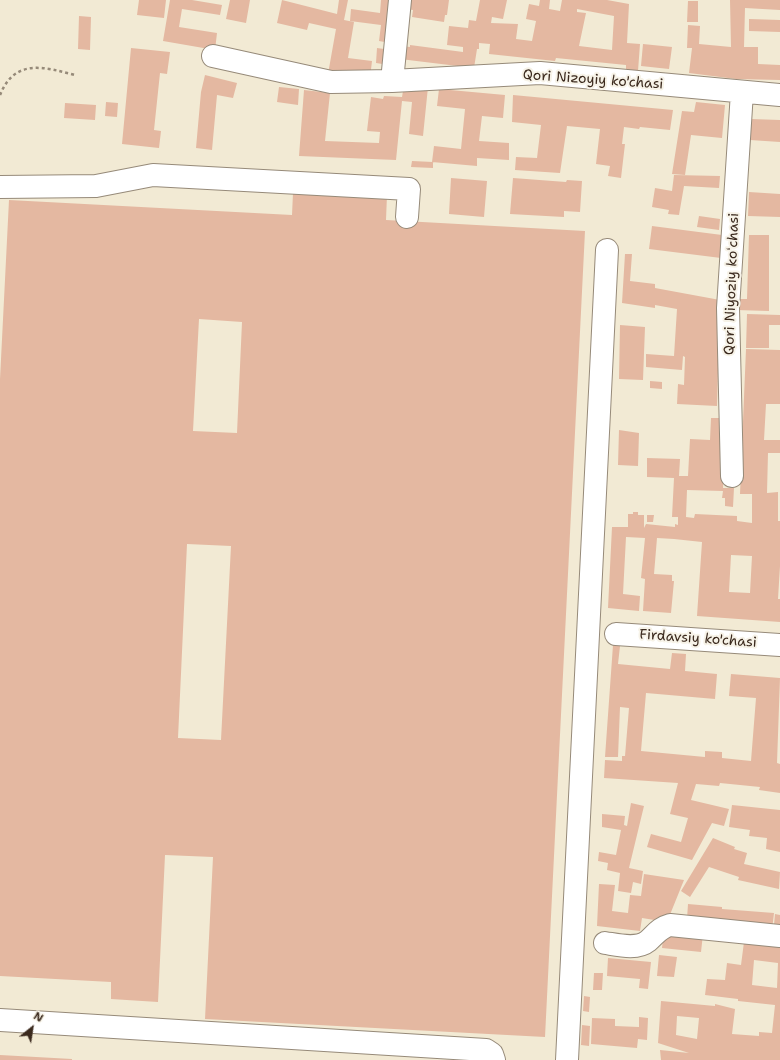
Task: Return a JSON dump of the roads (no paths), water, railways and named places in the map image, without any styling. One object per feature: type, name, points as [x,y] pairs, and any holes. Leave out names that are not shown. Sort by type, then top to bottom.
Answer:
[{"type":"street","points":[[392,81],[400,0]]},
{"type":"street","name":"Qori Nizoyiy ko'chasi","points":[[213,56],[331,82],[392,81],[540,73],[780,95]]},
{"type":"street","name":"Qori Niyoziy koʻchasi","points":[[732,476],[728,308],[742,92]]},
{"type":"street","points":[[0,187],[96,186],[153,175],[409,189],[407,217]]},
{"type":"street","points":[[567,1060],[607,250]]},
{"type":"street","name":"Firdavsiy ko'chasi","points":[[616,634],[780,645]]},
{"type":"street","points":[[605,943],[639,946],[647,942],[662,927],[670,925],[780,936]]},
{"type":"street","points":[[0,1020],[486,1050],[492,1054],[494,1060]]}]
